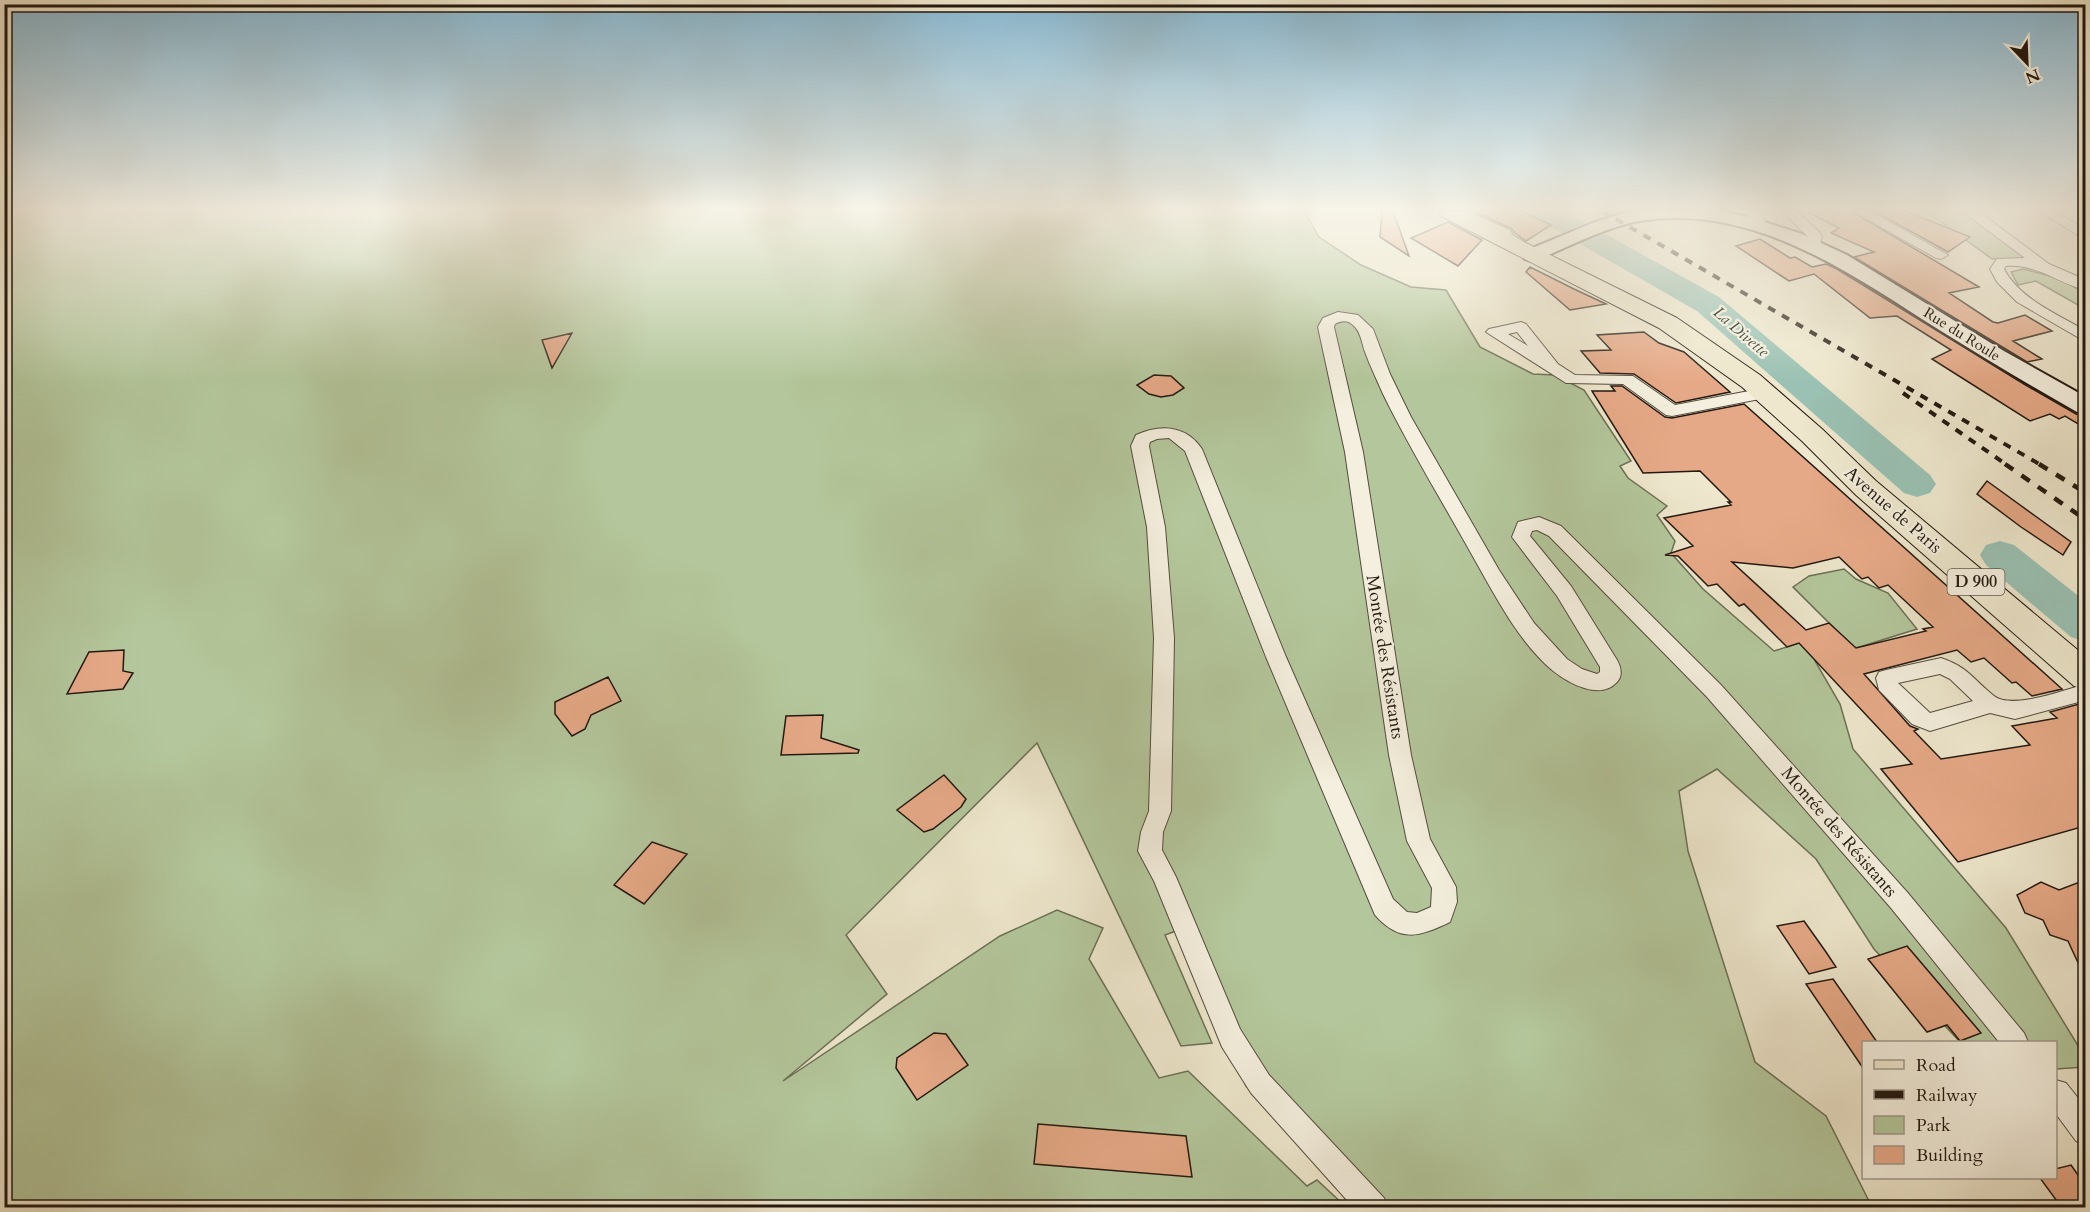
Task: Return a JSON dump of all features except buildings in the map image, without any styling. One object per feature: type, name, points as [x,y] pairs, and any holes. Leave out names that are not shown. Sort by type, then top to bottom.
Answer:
[{"type":"main road","name":"Avenue de Paris","points":[[1570,268],[1621,289],[1678,319],[1721,348],[1758,387],[1812,435],[1866,488],[2085,677]]},
{"type":"main road","name":"Avenue de Paris","points":[[1812,435],[1892,492],[2004,588],[2085,662]]},
{"type":"street","name":"Rue du Roule","points":[[1854,268],[1996,356],[2085,407]]},
{"type":"street","points":[[1998,268],[2002,281],[2013,292],[2085,338]]},
{"type":"street","points":[[2046,268],[2085,286]]},
{"type":"street","name":"Montée des Résistants","points":[[1374,1208],[1254,1076],[1231,1038],[1164,877],[1150,851],[1152,832],[1160,811],[1164,638],[1156,527],[1140,446],[1142,439],[1153,433],[1165,432],[1176,434],[1186,440],[1193,449],[1276,657],[1384,907],[1394,920],[1407,925],[1426,922],[1441,914],[1445,902],[1444,887],[1419,842],[1400,755],[1354,452],[1326,327],[1328,321],[1334,318],[1352,317],[1365,329],[1384,381],[1510,604],[1541,646],[1573,676],[1585,681],[1600,683],[1610,676],[1610,666],[1564,591],[1521,537],[1524,527],[1539,523],[1556,531],[1714,691],[1899,900],[2014,1041]]},
{"type":"street","points":[[1551,366],[1572,380],[1627,379],[1671,411],[1758,387]]},
{"type":"street","points":[[1990,705],[2015,711],[2085,692]]},
{"type":"street","points":[[2057,1096],[2085,1131]]},
{"type":"green space","points":[[5,268],[1367,268],[1411,287],[1446,290],[1480,347],[1533,374],[1555,375],[1584,390],[1631,461],[1620,466],[1628,478],[1667,506],[1657,515],[1675,541],[1671,553],[1703,589],[1774,651],[1837,631],[1793,587],[1809,576],[1844,569],[1856,579],[1888,593],[1917,629],[1815,661],[1840,704],[1853,749],[2006,928],[2085,1057],[2085,1067],[2057,1069],[2057,1041],[1959,1041],[1874,949],[1816,859],[1717,769],[1679,791],[1688,851],[1755,1062],[1826,1116],[1872,1207],[1374,1207],[1246,1086],[1176,931],[1165,935],[1212,1043],[1181,1046],[1037,743],[846,935],[887,994],[783,1081],[1000,936],[1057,910],[1103,928],[1089,959],[1159,1078],[1188,1071],[1307,1186],[1317,1180],[1346,1207],[5,1208]]},
{"type":"green space","points":[[2023,269],[2058,278],[2085,293],[2085,309],[2036,281],[2018,285],[2011,272]]},
{"type":"waterway","name":"La Divette","points":[[1643,268],[1708,304],[1917,484]]},
{"type":"waterway","name":"La Divette","points":[[2000,555],[2086,626]]},
{"type":"railway","points":[[1700,268],[2041,465]]},
{"type":"railway","points":[[1903,393],[2007,465]]},
{"type":"railway","points":[[2005,464],[2086,520]]},
{"type":"railway","points":[[2039,464],[2086,493]]}]
